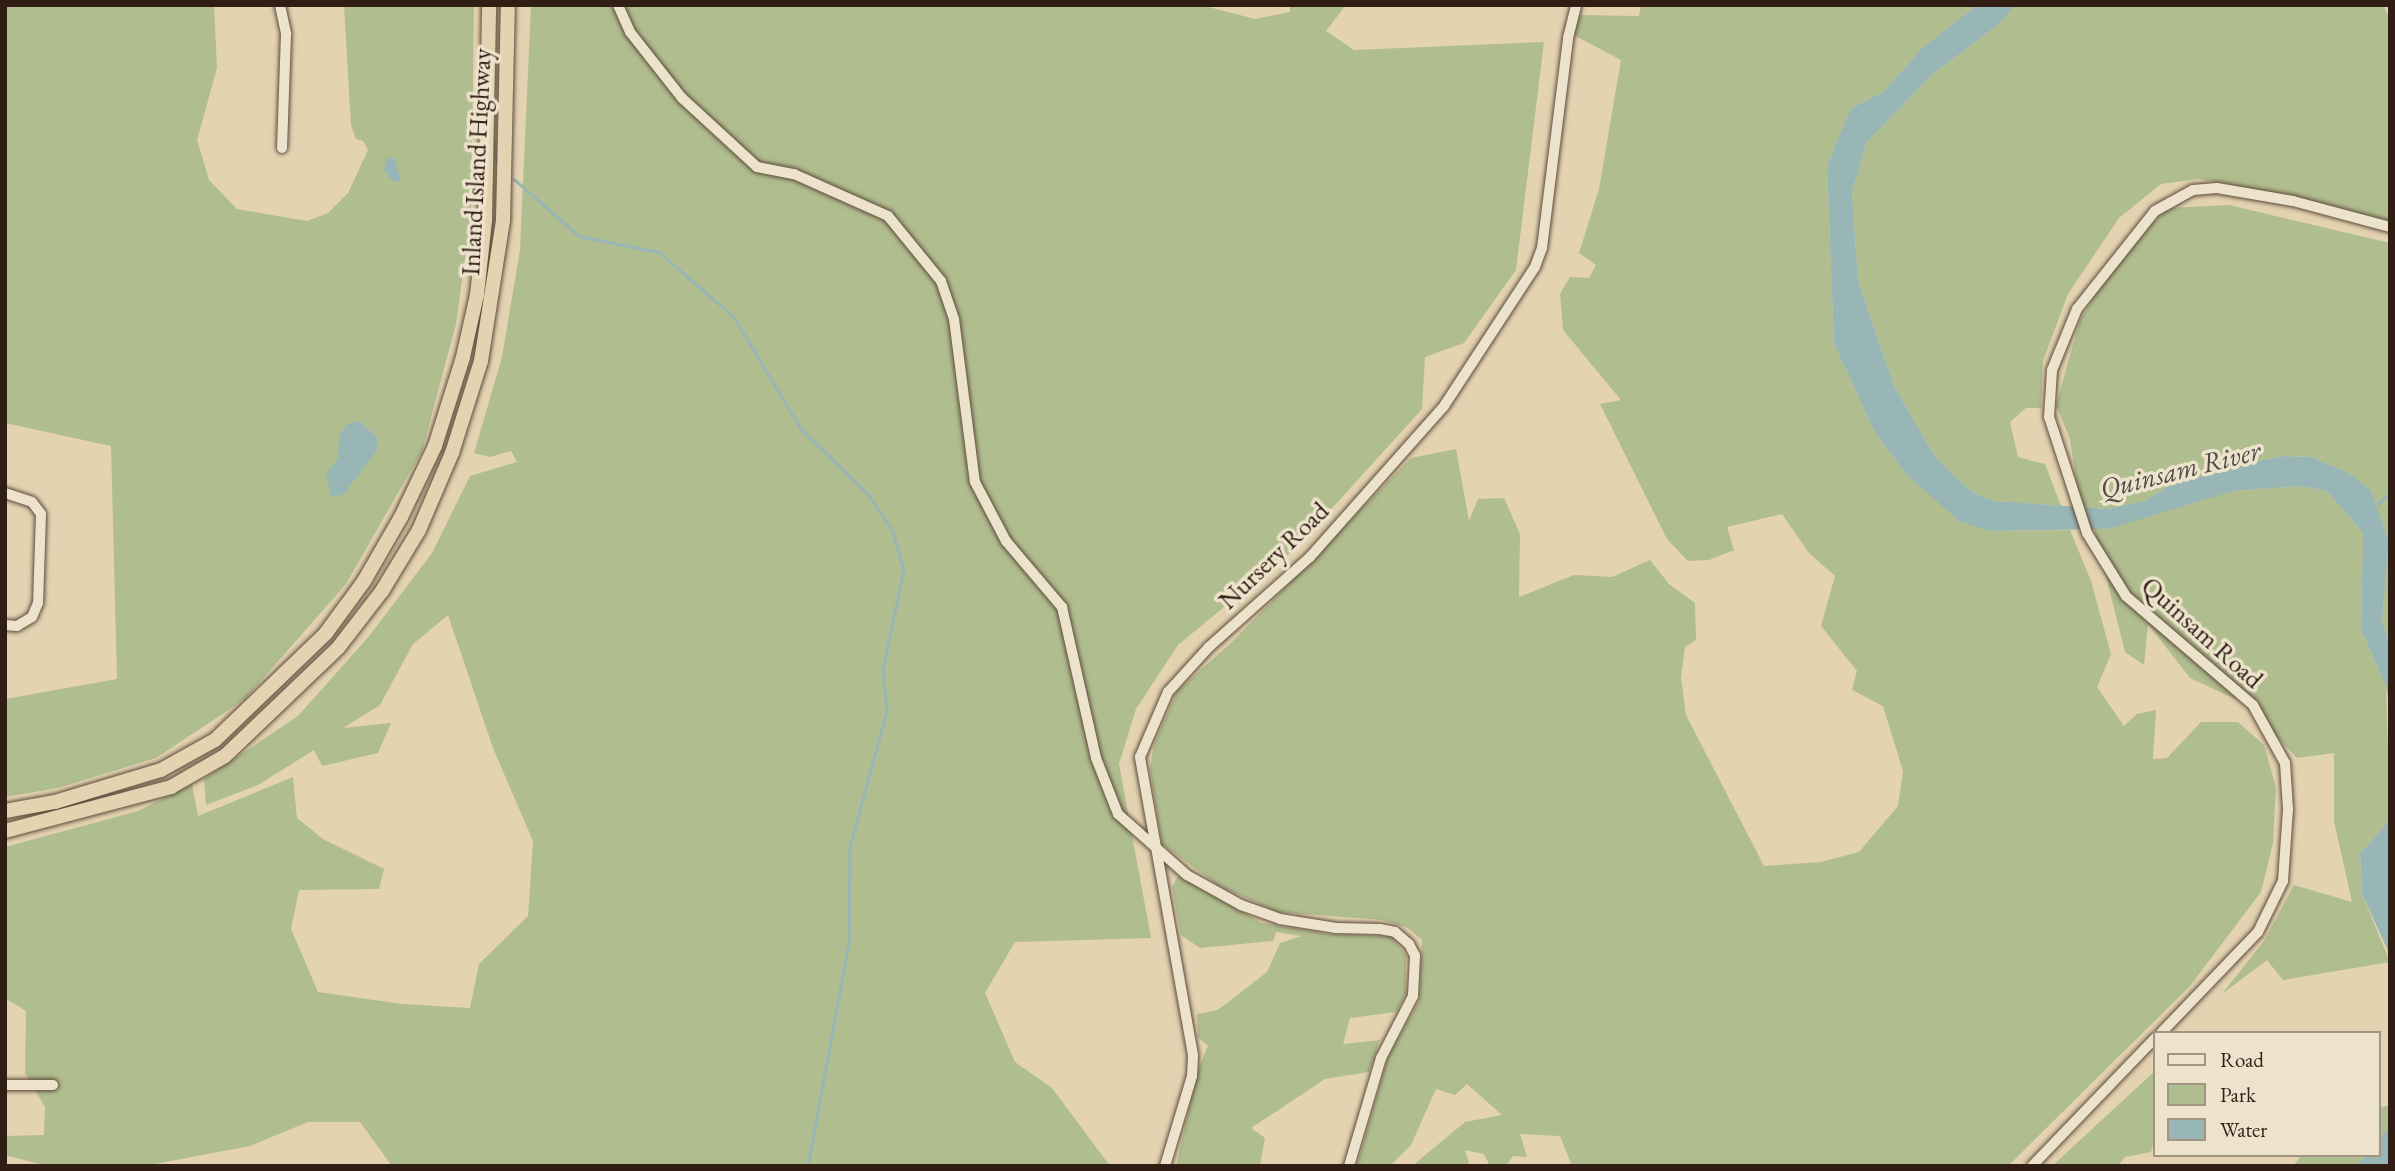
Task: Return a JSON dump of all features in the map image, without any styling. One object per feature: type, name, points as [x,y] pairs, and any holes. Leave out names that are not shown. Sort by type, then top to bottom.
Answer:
[{"type":"highway","name":"Inland Island Highway","points":[[5,811],[55,802],[161,769],[215,740],[326,633],[364,582],[401,517],[435,446],[463,357],[477,295],[487,125],[489,5]]},
{"type":"highway","name":"Inland Island Highway","points":[[5,831],[171,787],[225,756],[338,649],[394,571],[419,530],[452,453],[481,360],[495,294],[503,219],[508,5]]},
{"type":"street","points":[[280,5],[286,34],[282,148]]},
{"type":"street","points":[[618,5],[630,32],[682,98],[757,167],[794,174],[888,216],[941,281],[954,320],[975,482],[1006,541],[1062,607],[1096,758],[1118,814],[1187,875],[1241,905],[1280,919],[1336,928],[1388,930],[1409,944],[1415,956],[1413,996],[1381,1058],[1349,1166]]},
{"type":"street","name":"Nursery Road","points":[[1165,1166],[1192,1076],[1194,1055],[1140,757],[1168,692],[1209,647],[1310,557],[1444,406],[1535,267],[1542,248],[1567,38],[1576,5]]},
{"type":"street","name":"Quinsam Road","points":[[2163,1031],[2258,932],[2283,881],[2288,809],[2285,763],[2253,705],[2126,596],[2087,533],[2049,417],[2052,370],[2077,309],[2155,211],[2193,191],[2217,188],[2293,201],[2390,228]]},
{"type":"street","points":[[5,493],[32,502],[41,514],[38,603],[32,617],[18,626],[5,625]]},
{"type":"street","points":[[2032,1166],[2154,1039]]},
{"type":"street","points":[[5,1085],[53,1085]]},
{"type":"green space","points":[[5,5],[214,5],[217,68],[197,140],[209,180],[237,209],[307,221],[328,213],[348,193],[368,150],[363,141],[356,139],[351,125],[344,5],[474,5],[471,216],[456,324],[422,451],[346,584],[245,699],[156,758],[58,788],[5,797],[5,699],[117,679],[111,446],[5,423]]},
{"type":"green space","points":[[531,5],[1201,5],[1255,19],[1290,12],[1290,5],[1346,5],[1326,31],[1354,50],[1544,42],[1516,270],[1464,343],[1425,357],[1422,409],[1297,547],[1178,645],[1136,709],[1119,764],[1151,938],[1015,942],[985,993],[1015,1062],[1052,1088],[1110,1166],[392,1166],[360,1122],[308,1122],[250,1146],[144,1166],[47,1166],[5,1155],[5,1136],[44,1135],[45,1107],[25,1073],[26,1011],[5,998],[5,847],[138,811],[192,784],[198,816],[293,777],[297,818],[323,839],[384,869],[379,889],[299,890],[291,929],[318,992],[402,1004],[470,1008],[479,964],[528,916],[533,841],[493,748],[448,615],[413,644],[380,705],[343,728],[391,723],[378,753],[322,766],[314,750],[258,785],[206,805],[204,779],[298,716],[370,635],[432,553],[470,476],[517,462],[511,451],[490,457],[474,453],[502,357],[520,250]]},
{"type":"green space","points":[[1641,5],[1977,5],[1922,48],[1883,92],[1850,109],[1827,166],[1834,344],[1875,433],[1906,474],[1990,531],[2070,530],[2091,581],[2111,654],[2097,687],[2124,726],[2137,714],[2156,710],[2153,759],[2167,758],[2201,722],[2238,722],[2264,745],[2276,787],[2273,843],[2261,892],[2190,986],[2008,1166],[1572,1166],[1560,1136],[1520,1134],[1527,1157],[1513,1156],[1506,1166],[1490,1166],[1484,1154],[1465,1150],[1470,1166],[1412,1166],[1465,1122],[1502,1115],[1467,1084],[1455,1095],[1436,1089],[1411,1145],[1390,1166],[1357,1166],[1388,1057],[1419,1001],[1422,940],[1408,928],[1383,920],[1278,912],[1219,886],[1162,844],[1150,769],[1154,744],[1177,691],[1232,642],[1411,458],[1456,449],[1469,521],[1478,499],[1504,498],[1520,534],[1519,597],[1574,575],[1612,577],[1650,560],[1669,584],[1695,603],[1696,640],[1685,647],[1681,678],[1686,715],[1764,866],[1821,862],[1859,852],[1898,806],[1903,771],[1883,706],[1852,690],[1857,671],[1821,626],[1835,576],[1809,553],[1782,514],[1727,527],[1734,550],[1709,560],[1688,561],[1667,539],[1600,404],[1621,400],[1563,330],[1560,294],[1570,277],[1589,278],[1596,265],[1579,253],[1599,189],[1621,60],[1572,34],[1578,15],[1639,16]]},
{"type":"green space","points":[[2015,5],[2383,5],[2390,19],[2390,223],[2294,196],[2198,179],[2161,184],[2119,218],[2068,294],[2043,361],[2041,408],[2026,408],[2010,422],[2018,457],[2045,464],[2061,506],[1994,501],[1972,492],[1936,458],[1895,388],[1858,281],[1852,192],[1867,142],[1933,74],[1998,25]]},
{"type":"green space","points":[[2229,205],[2390,243],[2390,648],[2382,621],[2389,541],[2371,490],[2351,474],[2311,457],[2284,456],[2242,464],[2167,487],[2144,501],[2108,509],[2080,507],[2070,439],[2056,405],[2080,320],[2126,245],[2170,208]]},
{"type":"green space","points":[[2300,486],[2327,491],[2363,533],[2361,630],[2386,686],[2390,820],[2360,853],[2362,894],[2390,962],[2283,980],[2267,960],[2222,994],[2264,941],[2294,885],[2352,902],[2334,821],[2334,753],[2297,758],[2246,704],[2190,678],[2148,624],[2144,665],[2125,652],[2094,529],[2233,491]]},
{"type":"green space","points":[[1178,876],[1262,923],[1329,934],[1391,936],[1406,955],[1406,994],[1396,1012],[1350,1018],[1343,1044],[1380,1040],[1369,1072],[1325,1079],[1251,1128],[1265,1138],[1260,1166],[1176,1166],[1198,1069],[1208,1046],[1198,1037],[1197,1014],[1218,1010],[1267,972],[1280,943],[1301,936],[1276,932],[1273,941],[1200,948],[1181,935],[1172,887]]},
{"type":"green space","points":[[2154,1072],[2154,1140],[2151,1152],[2125,1157],[2118,1166],[2052,1166]]},
{"type":"green space","points":[[2390,1105],[2390,1126],[2381,1137],[2381,1107]]},
{"type":"green space","points":[[2300,1157],[2364,1157],[2357,1166],[2293,1166]]},
{"type":"water","name":"Quinsam River","points":[[1977,5],[2015,5],[1998,25],[1933,74],[1867,142],[1852,192],[1858,281],[1895,388],[1936,458],[1972,492],[1994,501],[2108,509],[2144,501],[2167,487],[2242,464],[2284,456],[2311,457],[2351,474],[2371,490],[2389,541],[2382,621],[2390,648],[2390,709],[2386,686],[2361,630],[2363,533],[2327,491],[2300,486],[2233,491],[2108,529],[1990,531],[1959,521],[1906,474],[1875,433],[1834,344],[1827,166],[1850,109],[1883,92],[1922,48]]},
{"type":"water","points":[[387,157],[395,159],[401,181],[392,181],[384,170]]},
{"type":"water","points":[[359,421],[377,437],[377,450],[343,495],[331,496],[326,474],[338,458],[339,436],[347,424]]},
{"type":"water","points":[[2390,820],[2390,955],[2362,894],[2360,853]]},
{"type":"water","points":[[2390,1126],[2390,1166],[2357,1166],[2364,1157],[2381,1157],[2381,1137]]},
{"type":"waterway","points":[[493,137],[497,162]]},
{"type":"waterway","points":[[514,179],[579,236],[659,252],[734,317],[802,430],[869,495],[892,529],[904,570],[883,670],[887,711],[850,847],[849,943],[808,1166]]},
{"type":"waterway","points":[[2378,504],[2390,493]]}]
